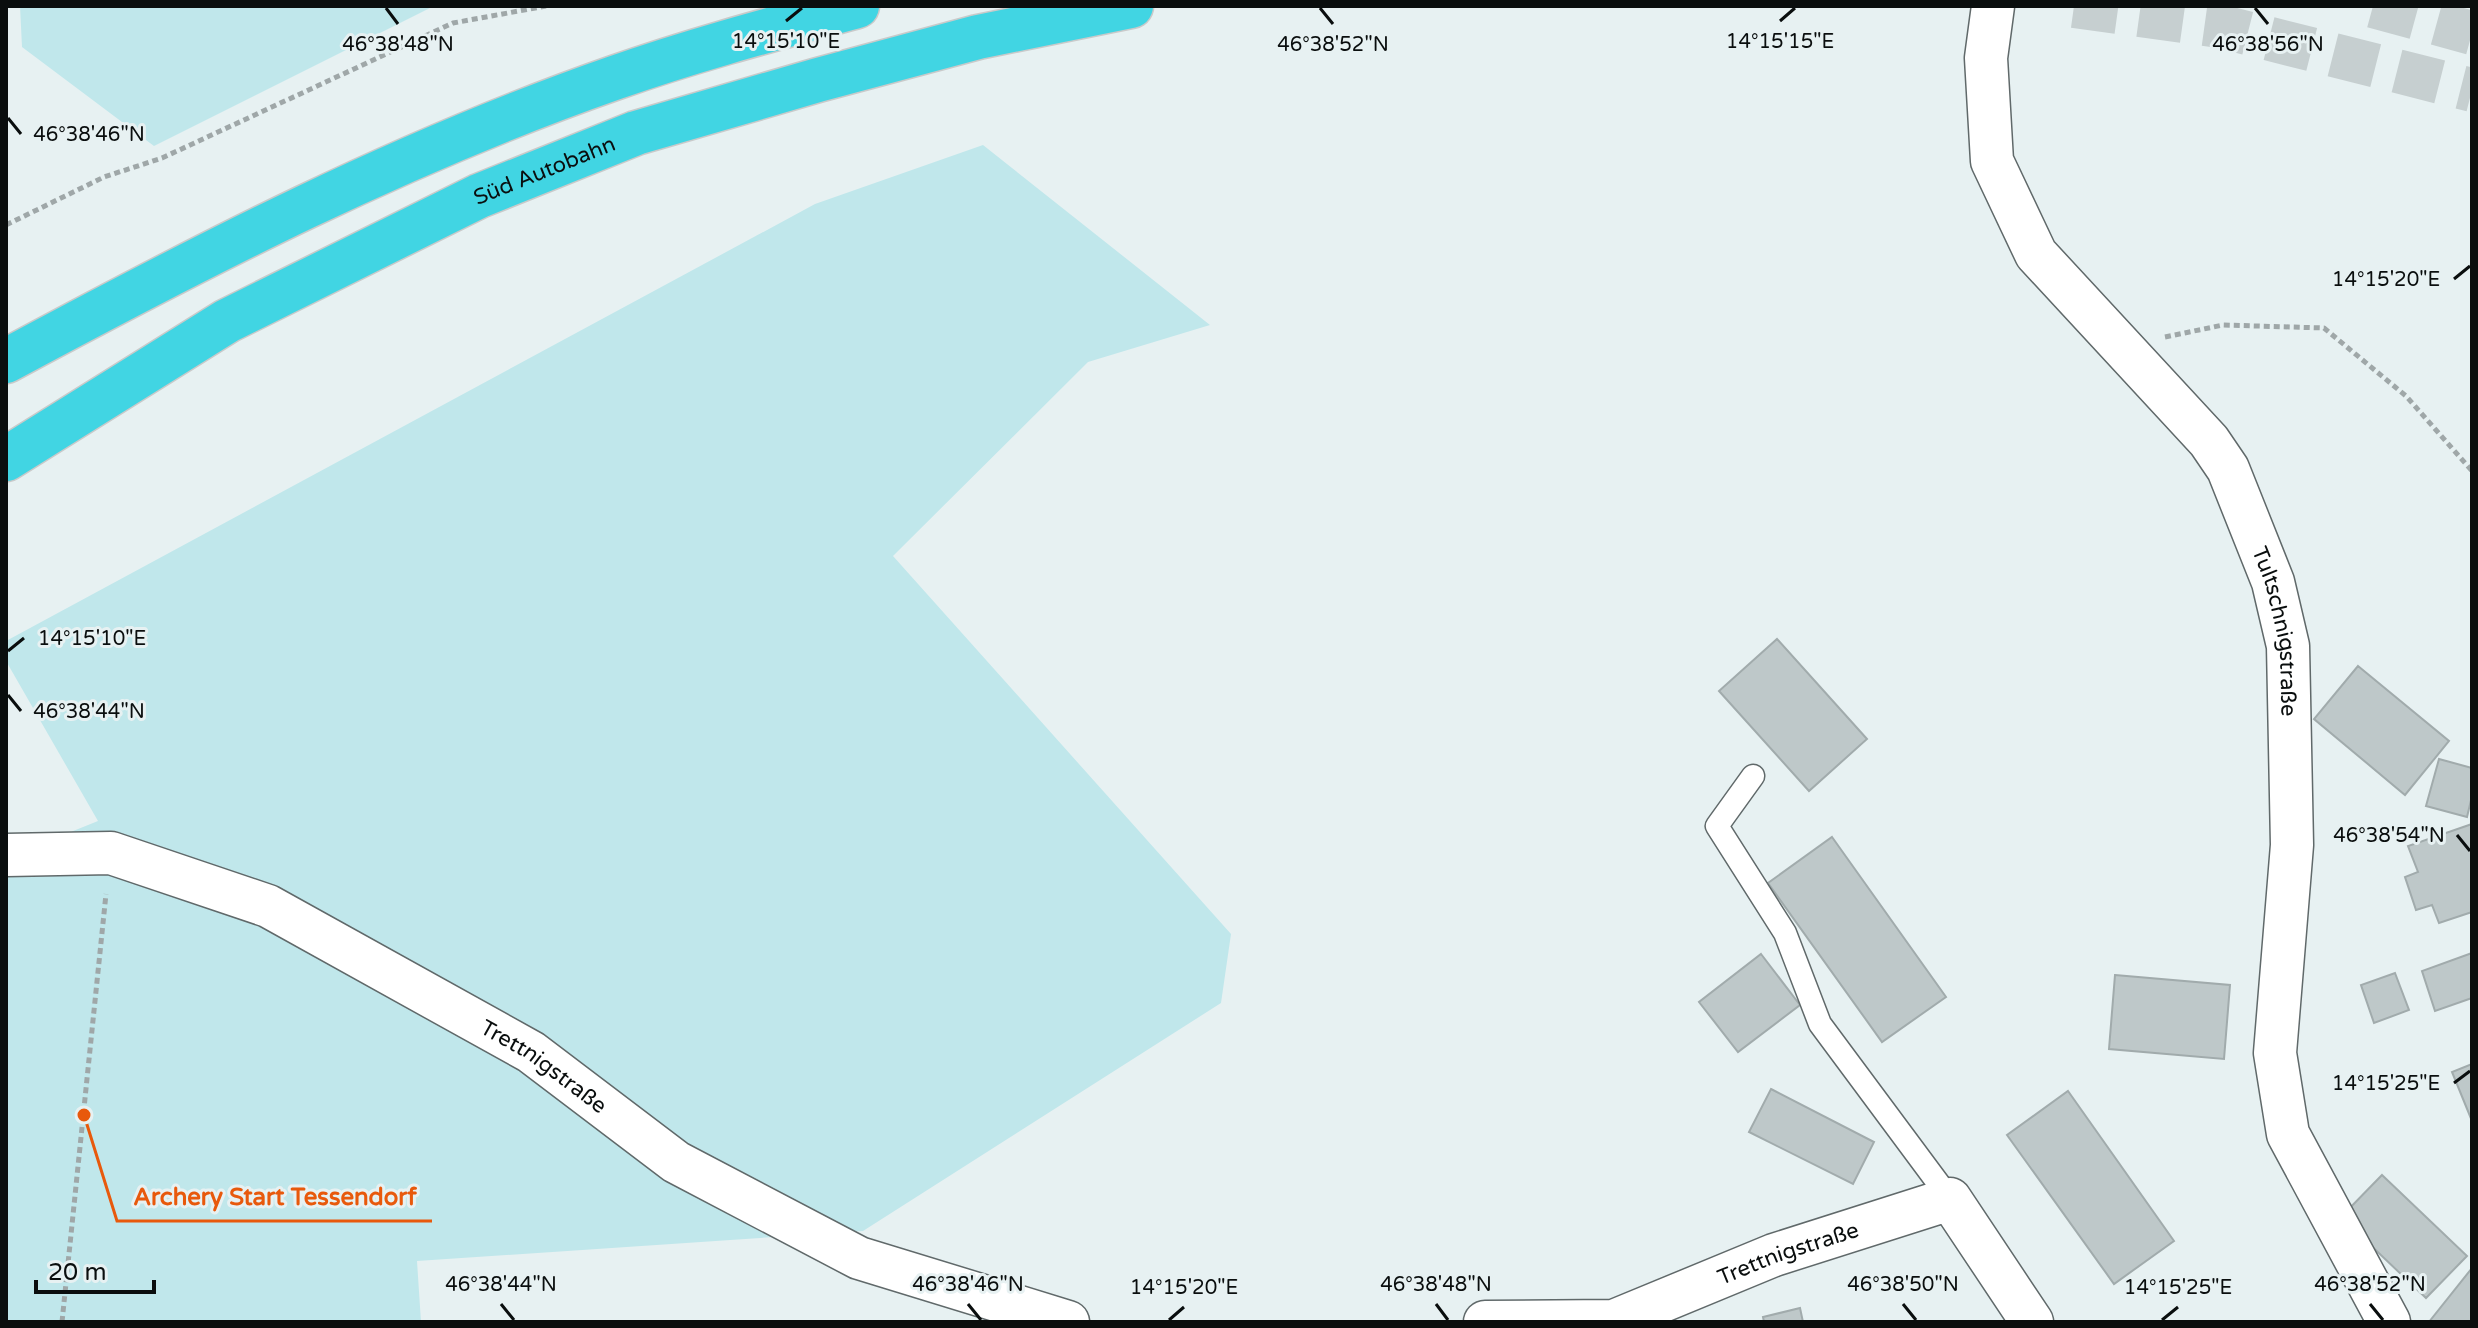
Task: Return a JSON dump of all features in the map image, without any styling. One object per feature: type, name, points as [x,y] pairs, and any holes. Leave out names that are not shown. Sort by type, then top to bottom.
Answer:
[{"type":"highway","points":[[6,361],[181,267],[312,202],[449,143],[614,78],[857,6]]},
{"type":"highway","name":"Süd Autobahn","points":[[6,459],[227,321],[479,196],[636,133],[772,93],[978,37],[1131,6]]},
{"type":"street","name":"Tultschnigstraße","points":[[1993,6],[1986,58],[1992,161],[2036,254],[2209,441],[2228,469],[2273,582],[2288,646],[2292,845],[2275,1053],[2288,1134],[2389,1322]]},
{"type":"street","name":"Trettnigstraße","points":[[6,855],[111,853],[268,906],[531,1052],[676,1162],[859,1258],[1068,1322]]},
{"type":"street","name":"Trettnigstraße","points":[[1485,1322],[1614,1322],[1774,1255],[1950,1199]]},
{"type":"street","points":[[1950,1199],[2032,1322]]},
{"type":"lane","points":[[1753,776],[1717,826],[1785,933],[1820,1024],[1950,1199]]},
{"type":"path","points":[[6,225],[104,177],[162,158],[453,23],[546,6]]},
{"type":"path","points":[[2121,345],[2223,325],[2324,328],[2406,396],[2472,471]]},
{"type":"path","points":[[62,1322],[111,853]]},
{"type":"shaded area","points":[[20,6],[434,6],[154,146],[22,47]]},
{"type":"shaded area","points":[[983,145],[1210,325],[1088,362],[893,556],[1231,934],[1221,1003],[863,1231],[417,1261],[421,1322],[6,1322],[6,858],[98,821],[6,661],[6,641],[815,204]]},
{"type":"building","points":[[1777,639],[1867,739],[1809,791],[1719,691]]},
{"type":"building","points":[[2358,666],[2449,741],[2405,795],[2314,719]]},
{"type":"building","points":[[2439,759],[2472,768],[2472,796],[2467,817],[2426,806]]},
{"type":"building","points":[[2472,824],[2472,912],[2439,923],[2432,905],[2416,910],[2405,877],[2418,872],[2408,846]]},
{"type":"building","points":[[1832,837],[1946,997],[1882,1042],[1768,883]]},
{"type":"building","points":[[2472,953],[2472,998],[2435,1011],[2422,971]]},
{"type":"building","points":[[1761,954],[1800,1005],[1738,1052],[1699,1002]]},
{"type":"building","points":[[2395,973],[2409,1010],[2374,1023],[2361,985]]},
{"type":"building","points":[[2115,975],[2230,985],[2224,1059],[2109,1049]]},
{"type":"building","points":[[2472,1064],[2472,1121],[2452,1072]]},
{"type":"building","points":[[1771,1089],[1874,1142],[1853,1184],[1749,1132]]},
{"type":"building","points":[[2068,1091],[2174,1241],[2114,1284],[2007,1135]]},
{"type":"building","points":[[2382,1175],[2467,1256],[2426,1298],[2341,1217]]},
{"type":"building","points":[[2472,1268],[2472,1322],[2429,1322]]},
{"type":"building","points":[[1800,1308],[1803,1322],[1764,1322],[1763,1317]]},
{"type":"tunnel","points":[[2074,6],[2219,26],[2472,90]]},
{"type":"tunnel","points":[[2373,6],[2472,33]]},
{"type":"place","name":"Archery Start Tessendorf","points":[[84,1115]]}]
